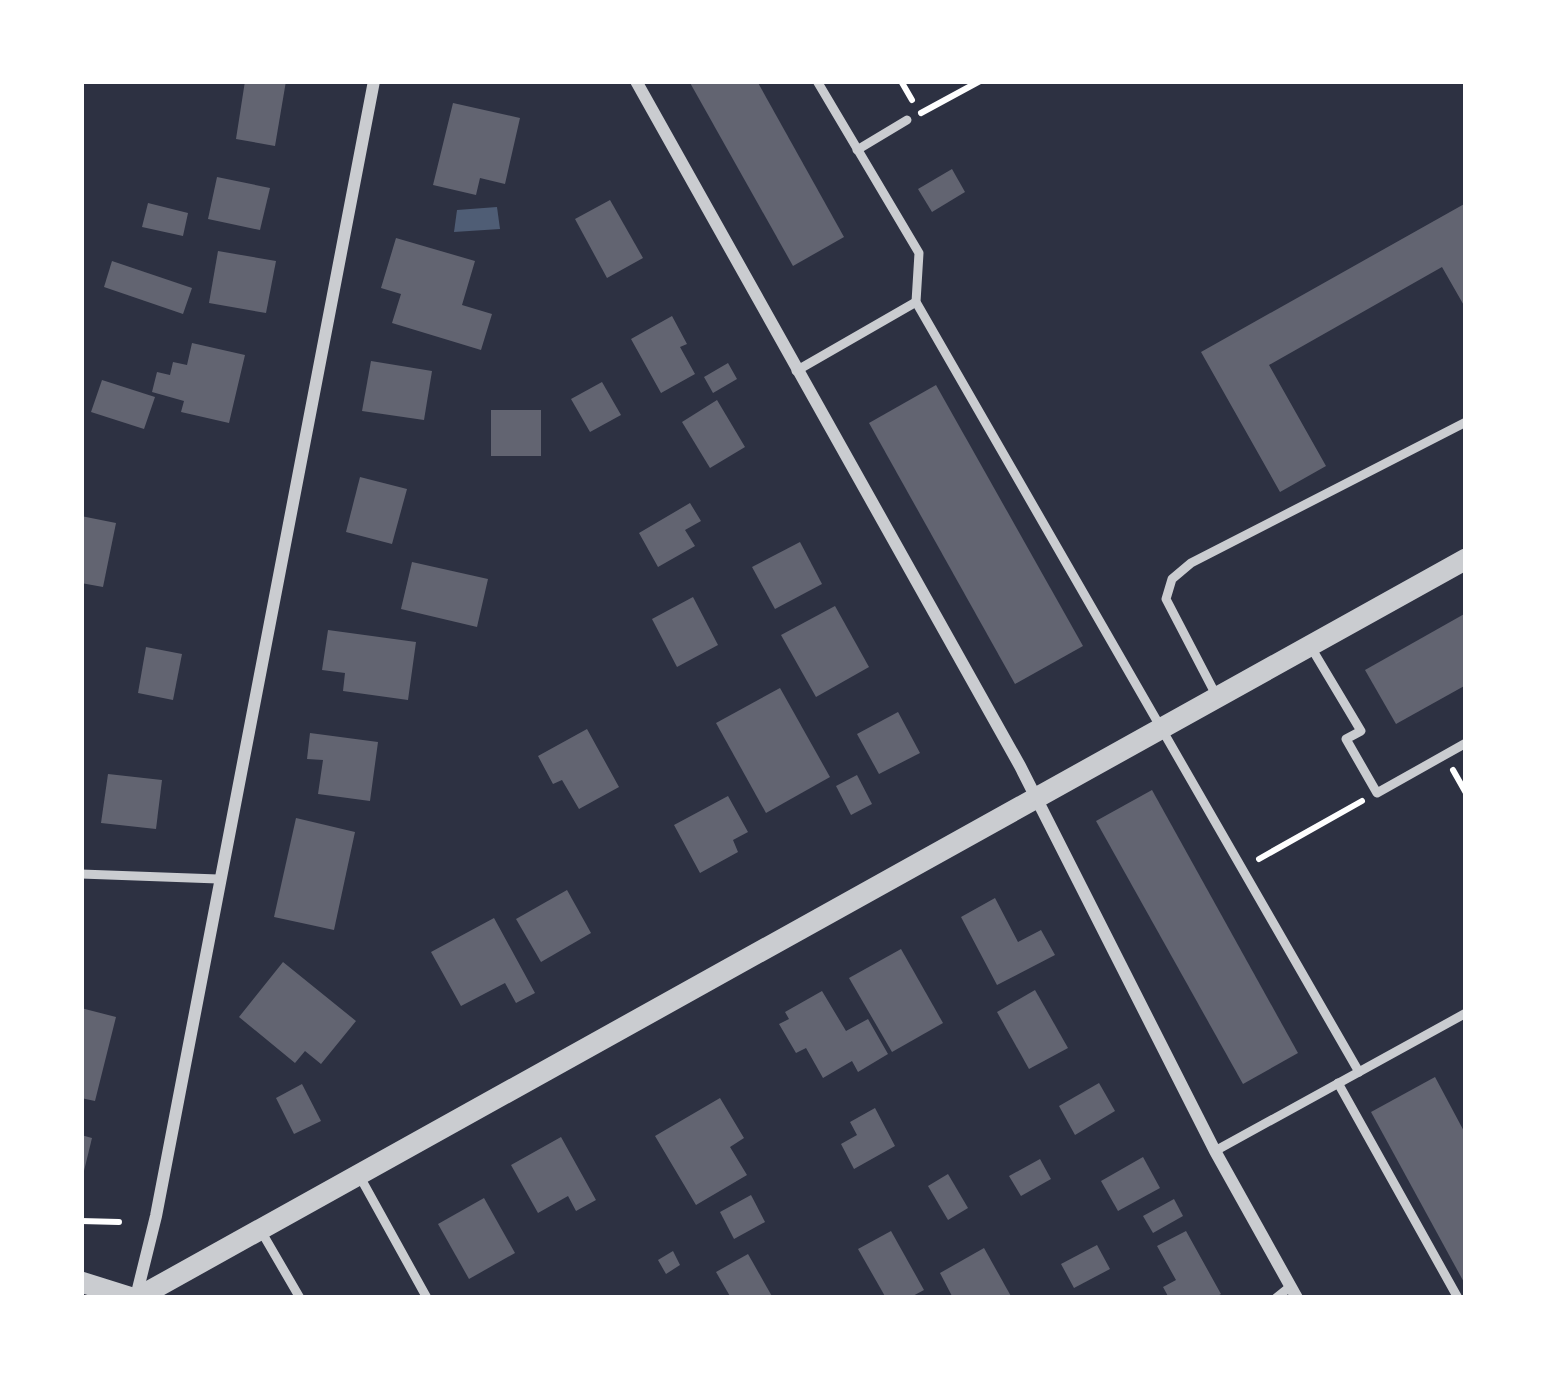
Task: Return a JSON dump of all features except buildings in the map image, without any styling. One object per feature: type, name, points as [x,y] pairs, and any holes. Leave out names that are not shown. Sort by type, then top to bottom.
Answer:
[{"type":"street","points":[[135,1298],[156,1216],[374,81]]},
{"type":"street","points":[[636,81],[1036,799],[1216,1151],[1294,1292]]},
{"type":"street","points":[[81,1282],[135,1298],[1466,559]]},
{"type":"lane","points":[[818,81],[919,253],[916,302],[1359,1072]]},
{"type":"lane","points":[[857,150],[907,120]]},
{"type":"lane","points":[[796,371],[916,302]]},
{"type":"lane","points":[[1218,698],[1166,599],[1172,579],[1191,563],[1466,422]]},
{"type":"lane","points":[[1310,646],[1361,731],[1346,740],[1377,793],[1466,743]]},
{"type":"lane","points":[[81,874],[218,879]]},
{"type":"lane","points":[[1216,1151],[1466,1012]]},
{"type":"lane","points":[[1338,1083],[1458,1298]]},
{"type":"lane","points":[[360,1176],[427,1298]]},
{"type":"lane","points":[[261,1231],[300,1298]]},
{"type":"lane","points":[[1276,1298],[1294,1292]]},
{"type":"path","points":[[907,120],[980,81]]},
{"type":"path","points":[[1240,870],[1377,793]]},
{"type":"path","points":[[81,1222],[119,1222]]},
{"type":"water","points":[[497,207],[500,229],[454,232],[457,210]]}]
